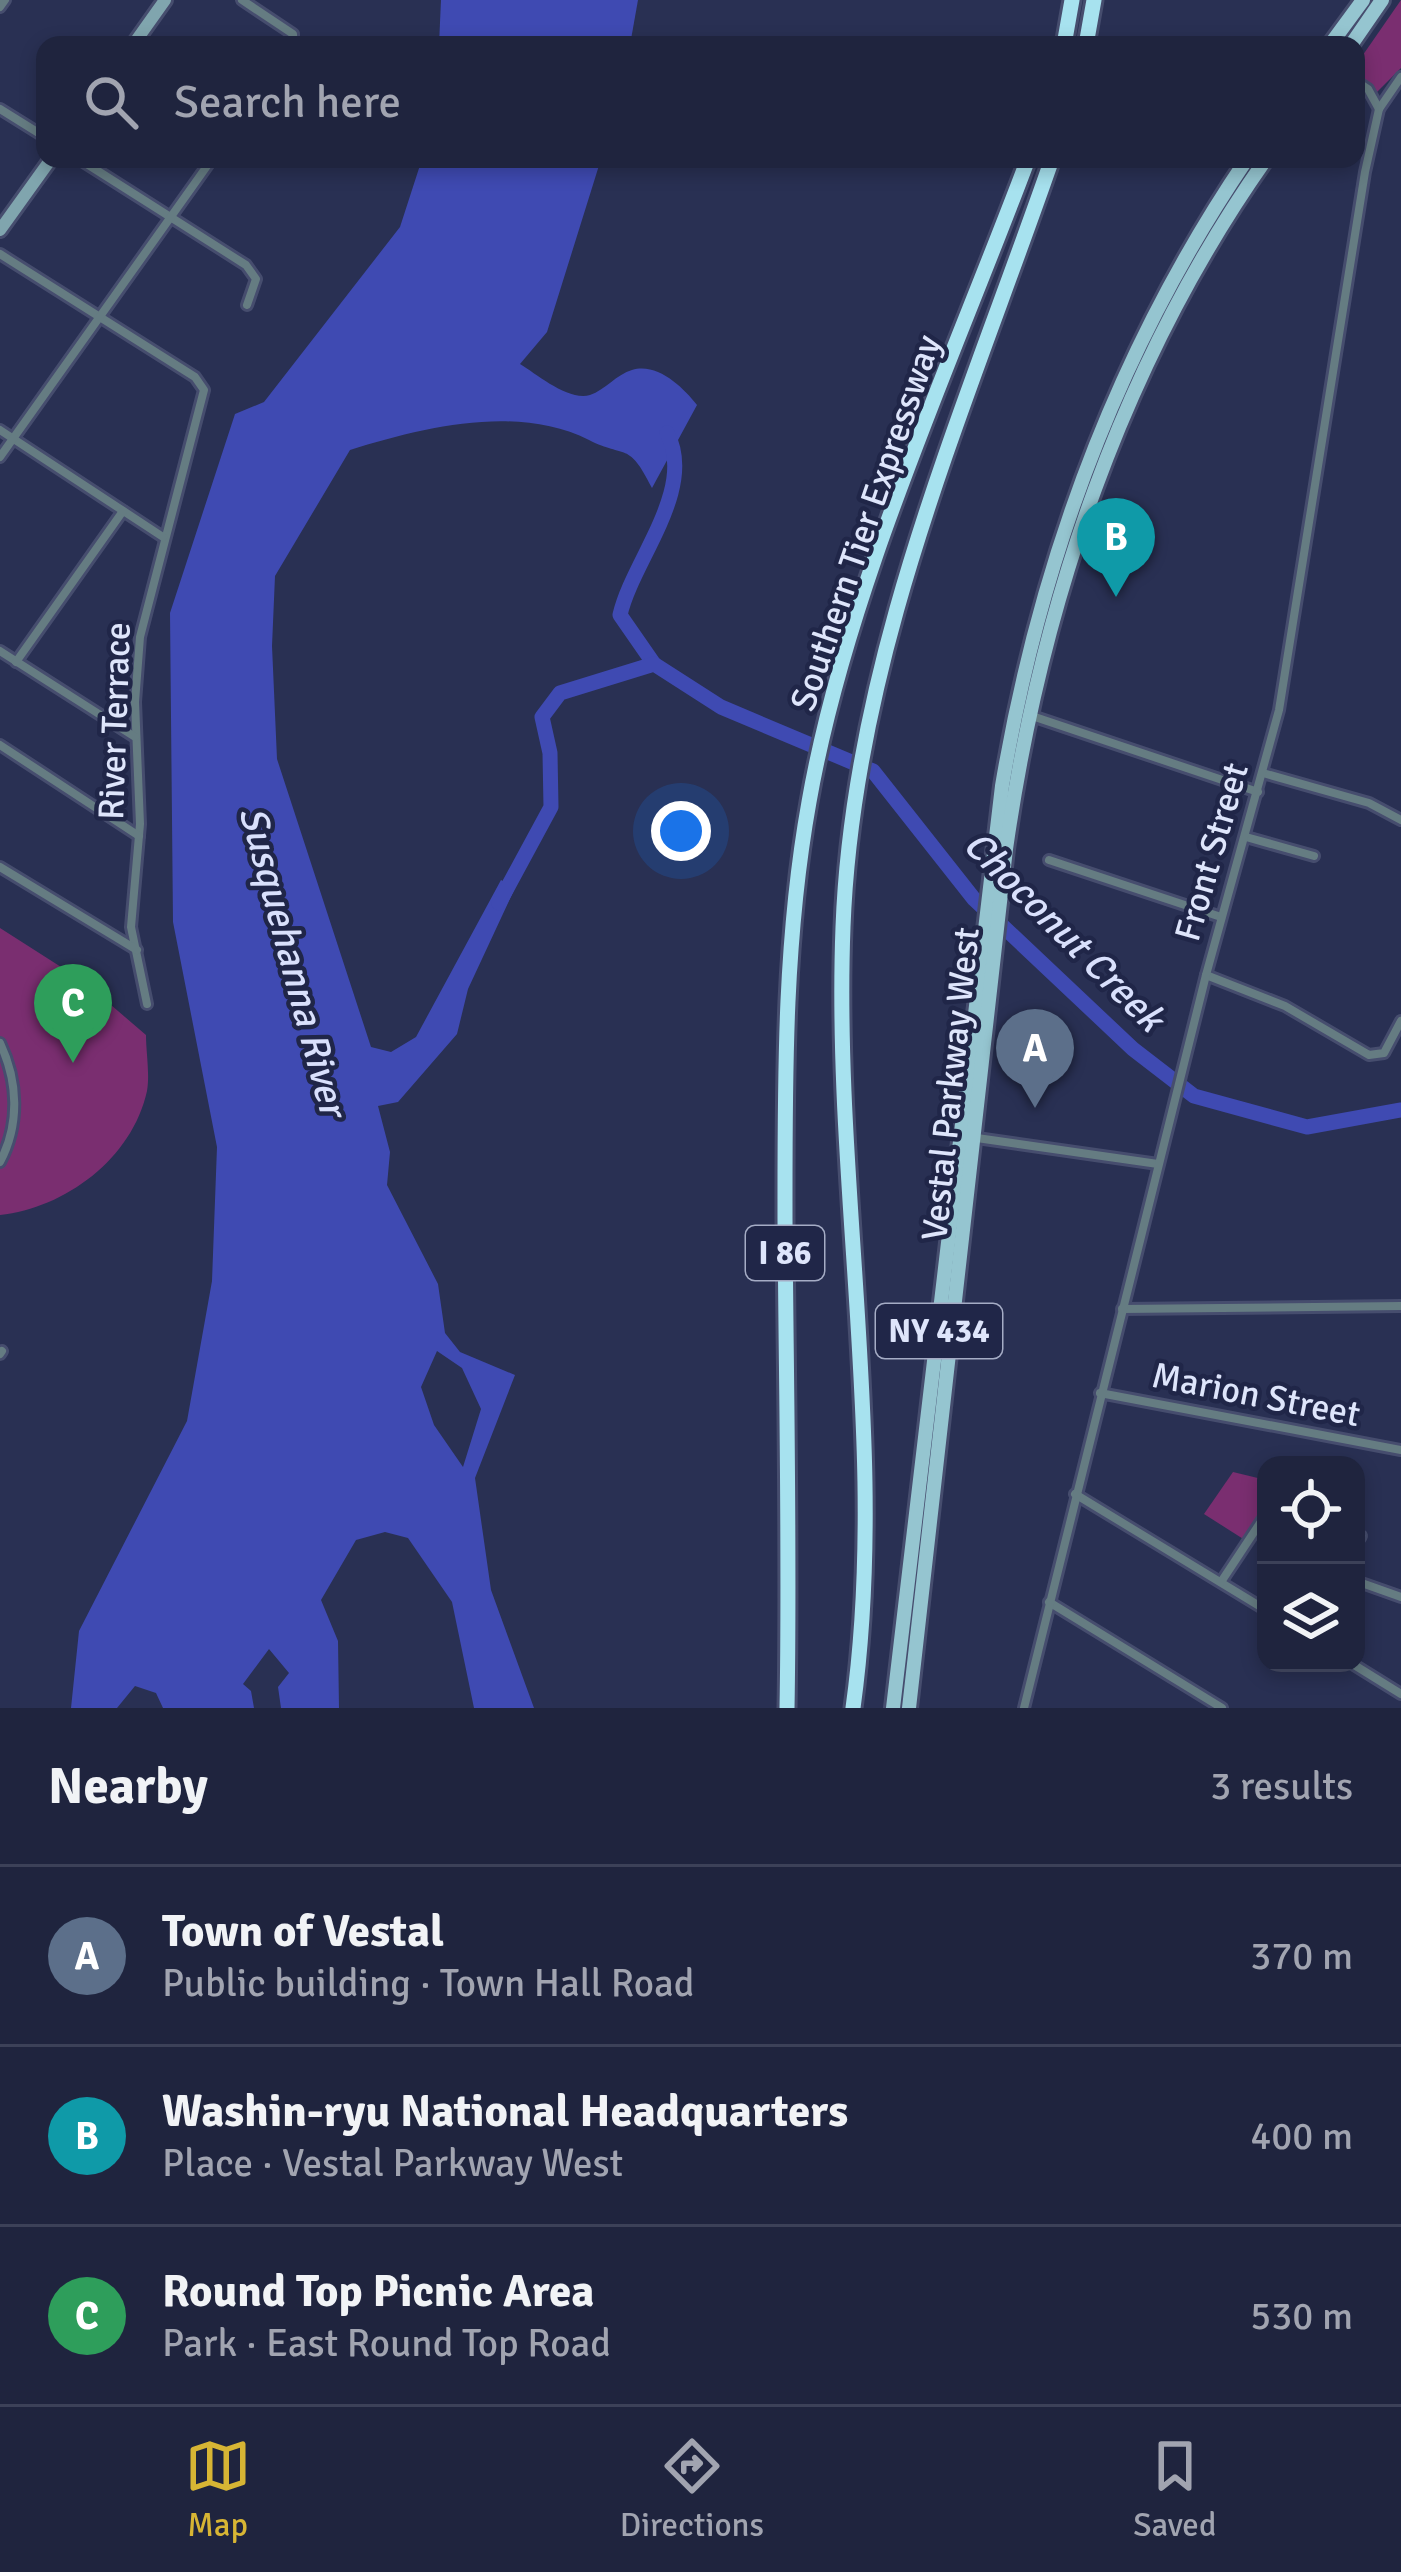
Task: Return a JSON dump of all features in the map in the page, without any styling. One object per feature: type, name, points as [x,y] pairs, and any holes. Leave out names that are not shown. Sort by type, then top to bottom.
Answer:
[{"type":"highway","points":[[1066,36],[1072,0]]},
{"type":"highway","points":[[1088,36],[1094,0]]},
{"type":"highway","name":"Southern Tier Expressway","points":[[788,1708],[784,1047],[794,904],[809,799],[830,708],[878,558],[1025,168]]},
{"type":"highway","name":"Southern Tier Expressway","points":[[853,1708],[866,1558],[842,998],[853,813],[867,724],[904,578],[1049,168]]},
{"type":"main road","points":[[1357,36],[1382,0]]},
{"type":"main road","points":[[1336,36],[1360,3]]},
{"type":"main road","name":"Vestal Parkway West","points":[[909,1708],[1002,786],[1029,650],[1090,454],[1162,297],[1241,168]]},
{"type":"main road","name":"Vestal Parkway West","points":[[994,901],[1027,715],[1061,585],[1139,381],[1214,237],[1260,168]]},
{"type":"main road","name":"Vestal Parkway West","points":[[893,1708],[968,1137]]},
{"type":"street","points":[[139,36],[165,0]]},
{"type":"street","points":[[242,0],[293,36]]},
{"type":"street","name":"Front Street","points":[[1024,1708],[1205,975],[1263,773],[1301,583],[1379,109],[1401,77]]},
{"type":"street","points":[[1365,86],[1379,109]]},
{"type":"street","points":[[0,109],[36,131]]},
{"type":"street","points":[[0,230],[45,168]]},
{"type":"street","points":[[93,168],[253,272],[255,288],[247,305]]},
{"type":"street","points":[[0,457],[205,168]]},
{"type":"street","points":[[0,254],[99,317]]},
{"type":"street","name":"River Terrace","points":[[99,317],[195,377],[203,394],[140,637],[139,836],[131,927],[147,1004]]},
{"type":"street","points":[[0,430],[163,537]]},
{"type":"street","points":[[16,662],[123,511]]},
{"type":"street","points":[[0,651],[136,737]]},
{"type":"street","points":[[1027,715],[1258,792]]},
{"type":"street","points":[[0,745],[139,836]]},
{"type":"street","points":[[1263,773],[1369,803],[1401,820]]},
{"type":"street","points":[[1246,837],[1314,856]]},
{"type":"street","points":[[1049,860],[1221,917]]},
{"type":"street","points":[[0,867],[137,950]]},
{"type":"street","points":[[1205,975],[1286,1006],[1369,1055],[1388,1049],[1401,1021]]},
{"type":"street","points":[[0,1043],[14,1099],[13,1128],[0,1162]]},
{"type":"street","points":[[968,1137],[1158,1164]]},
{"type":"street","points":[[1122,1310],[1401,1306]]},
{"type":"street","name":"Marion Street","points":[[1100,1393],[1401,1450]]},
{"type":"street","points":[[1075,1494],[1257,1604]]},
{"type":"street","points":[[1221,1582],[1257,1528]]},
{"type":"street","points":[[1365,1584],[1401,1597]]},
{"type":"street","points":[[1049,1602],[1222,1708]]},
{"type":"street","points":[[1365,1671],[1401,1694]]},
{"type":"shaded area","points":[[1401,0],[1401,68],[1376,93],[1365,84],[1365,52]]},
{"type":"shaded area","points":[[0,928],[83,981],[146,1035],[148,1077],[139,1116],[127,1138],[92,1176],[48,1202],[0,1215]]},
{"type":"shaded area","points":[[1233,1472],[1257,1478],[1257,1528],[1248,1542],[1204,1514]]},
{"type":"water","points":[[441,0],[638,0],[632,36],[439,36]]},
{"type":"water","name":"Susquehanna River","points":[[419,168],[598,168],[547,332],[520,364],[554,386],[581,396],[595,393],[627,372],[651,370],[677,384],[697,405],[652,488],[625,453],[532,423],[439,427],[350,450],[275,576],[272,646],[277,759],[371,1047],[391,1052],[416,1037],[501,880],[515,888],[468,989],[457,1034],[398,1102],[378,1106],[390,1152],[387,1185],[438,1284],[445,1333],[460,1352],[515,1375],[475,1478],[491,1590],[534,1708],[474,1708],[452,1602],[408,1538],[385,1532],[356,1540],[321,1600],[338,1641],[339,1708],[281,1708],[278,1687],[289,1673],[269,1649],[243,1684],[251,1691],[254,1708],[163,1708],[156,1693],[135,1686],[117,1708],[71,1708],[79,1631],[187,1421],[212,1281],[217,1147],[173,922],[170,613],[235,414],[264,402],[400,227]],"holes":[[[437,1351],[462,1368],[481,1409],[463,1467],[434,1425],[421,1387]]]},
{"type":"waterway","name":"Choconut Creek","points":[[654,664],[620,615],[674,478],[667,433]]},
{"type":"waterway","name":"Choconut Creek","points":[[499,903],[551,807],[550,753],[542,717],[560,693],[654,664],[721,707],[873,771],[974,899],[1133,1049],[1194,1096],[1307,1127],[1401,1110]]},
{"type":"place","name":"Washin-ryu National Headquarters","points":[[1116,597]]},
{"type":"place","name":"Round Top Picnic Area","points":[[73,1063]]},
{"type":"place","name":"Town of Vestal","points":[[1035,1108]]}]
